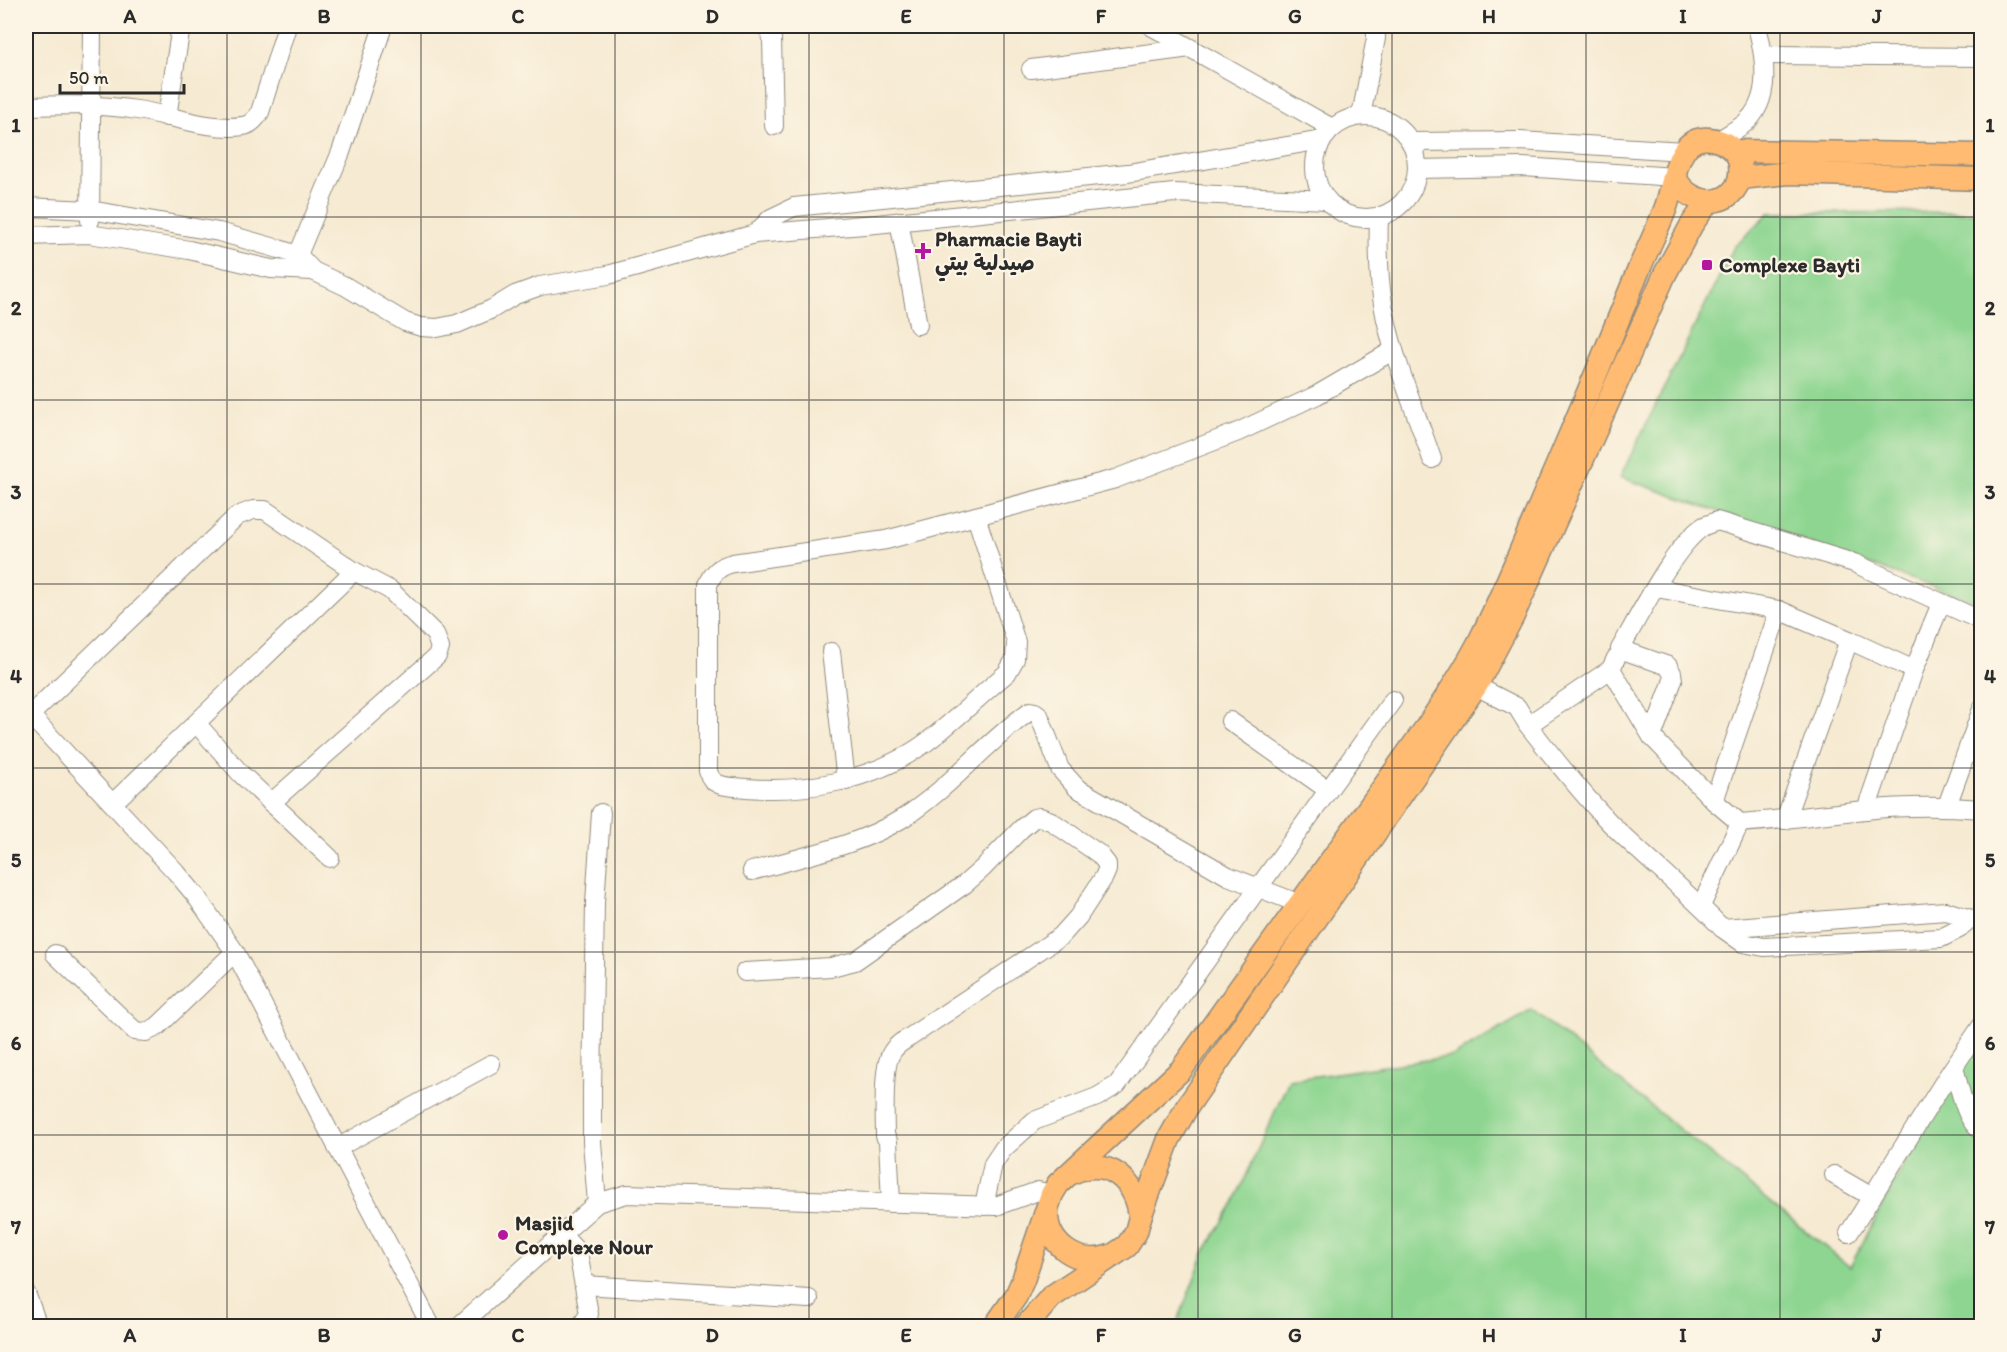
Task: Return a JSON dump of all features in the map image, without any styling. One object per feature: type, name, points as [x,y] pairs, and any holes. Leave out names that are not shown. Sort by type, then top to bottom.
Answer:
[{"type":"main road","points":[[995,1326],[1016,1296],[1050,1200],[1058,1184],[1181,1070],[1428,725],[1463,671],[1480,640],[1618,323],[1666,206],[1678,163],[1684,151],[1691,143],[1700,140],[1727,146],[1982,156]]},
{"type":"main road","points":[[1675,177],[1679,185],[1695,198],[1708,202],[1730,195],[1740,178],[1740,162],[1727,146]]},
{"type":"main road","points":[[1740,178],[1789,173],[1982,178]]},
{"type":"main road","points":[[1026,1326],[1051,1297],[1127,1246],[1136,1232],[1169,1139],[1187,1107],[1476,686],[1513,616],[1665,274],[1692,224],[1708,202]]},
{"type":"main road","points":[[1068,1175],[1089,1167],[1111,1171],[1130,1184],[1136,1194],[1140,1216]]},
{"type":"main road","points":[[1050,1200],[1049,1225],[1052,1235],[1065,1251],[1074,1256],[1094,1260],[1114,1255]]},
{"type":"street","points":[[89,234],[92,26]]},
{"type":"street","points":[[167,117],[181,26]]},
{"type":"street","points":[[26,106],[58,105],[137,110],[225,127],[246,126],[256,119],[260,112],[287,26]]},
{"type":"street","points":[[297,255],[341,152],[383,26]]},
{"type":"street","points":[[766,26],[772,38],[774,126]]},
{"type":"street","points":[[1151,26],[1327,134]]},
{"type":"street","points":[[1361,116],[1376,38],[1376,26]]},
{"type":"street","points":[[1727,146],[1757,107],[1764,87],[1764,55],[1757,26]]},
{"type":"street","points":[[1031,69],[1190,48]]},
{"type":"street","points":[[1764,55],[1982,57]]},
{"type":"street","points":[[755,234],[771,218],[794,207],[1128,173],[1327,134],[1346,120],[1361,116],[1377,117],[1392,123],[1411,142],[1417,169],[1411,190],[1403,201],[1392,210],[1379,216],[1365,218],[1351,216],[1327,200],[1318,186],[1315,171],[1316,155],[1327,134]]},
{"type":"street","points":[[1411,142],[1520,141],[1684,151]]},
{"type":"street","points":[[1417,169],[1523,167],[1675,177]]},
{"type":"street","points":[[26,207],[90,210],[219,232],[297,255],[313,271],[351,290],[405,322],[421,327],[437,328],[457,324],[492,309],[515,295],[540,286],[608,275],[755,234],[876,224],[1174,193],[1327,200]]},
{"type":"street","points":[[876,199],[876,224]]},
{"type":"street","points":[[1379,216],[1378,261],[1388,328],[1432,459]]},
{"type":"street","points":[[899,221],[918,325]]},
{"type":"street","points":[[26,236],[89,234],[189,250],[271,269],[292,272],[313,271]]},
{"type":"street","points":[[976,516],[1016,642],[1017,650],[1007,673],[922,745],[898,760],[846,781],[815,786],[755,789],[719,785],[711,780],[708,771],[708,585],[717,570],[725,565],[886,540],[1115,478],[1238,432],[1317,395],[1394,350]]},
{"type":"street","points":[[271,803],[437,656],[440,648],[435,634],[390,590],[354,571],[265,510],[253,510],[237,516],[28,717],[113,803],[196,896],[235,952],[431,1326]]},
{"type":"street","points":[[1528,725],[1611,669],[1620,649],[1684,545],[1704,526],[1717,521],[1854,563],[1982,621]]},
{"type":"street","points":[[113,803],[354,571]]},
{"type":"street","points":[[1656,588],[1779,610],[1849,639],[1914,670]]},
{"type":"street","points":[[1866,810],[1914,670],[1941,603]]},
{"type":"street","points":[[1714,801],[1779,610]]},
{"type":"street","points":[[1785,820],[1849,639]]},
{"type":"street","points":[[1620,649],[1668,666],[1672,673],[1673,680],[1652,737]]},
{"type":"street","points":[[831,652],[846,781]]},
{"type":"street","points":[[1611,669],[1652,737],[1714,801],[1740,823],[1866,810],[1947,807],[1982,809]]},
{"type":"street","points":[[1476,686],[1517,707],[1528,725],[1577,788],[1722,928],[1743,943],[1764,947],[1941,938],[1976,918]]},
{"type":"street","points":[[984,1206],[993,1164],[1003,1149],[1034,1122],[1097,1097],[1117,1085],[1393,700]]},
{"type":"street","points":[[1947,807],[1982,709]]},
{"type":"street","points":[[752,871],[850,842],[888,827],[934,795],[1030,711],[1039,715],[1060,769],[1077,788],[1228,876],[1300,904]]},
{"type":"street","points":[[1230,721],[1328,790]]},
{"type":"street","points":[[197,724],[241,774],[330,858]]},
{"type":"street","points":[[597,1203],[592,1143],[592,1090],[595,903],[601,813]]},
{"type":"street","points":[[745,972],[831,967],[855,961],[965,884],[1034,818],[1040,817],[1051,821],[1104,859],[1107,870],[1104,877],[1078,917],[1061,936],[891,1052],[886,1071],[885,1136],[880,1140],[883,1203]]},
{"type":"street","points":[[1701,906],[1740,823]]},
{"type":"street","points":[[1722,928],[1946,910],[1976,918]]},
{"type":"street","points":[[55,954],[135,1031],[146,1032],[157,1027],[235,952]]},
{"type":"street","points":[[1849,1233],[1982,1025]]},
{"type":"street","points":[[337,1148],[491,1064]]},
{"type":"street","points":[[1954,1067],[1969,1118],[1974,1127],[1982,1131]]},
{"type":"street","points":[[1834,1175],[1872,1197]]},
{"type":"street","points":[[459,1326],[597,1203],[627,1194],[996,1206],[1038,1191],[1050,1200]]},
{"type":"street","points":[[562,1235],[575,1249],[579,1258],[589,1314],[581,1326]]},
{"type":"street","points":[[584,1285],[809,1299]]},
{"type":"street","points":[[26,1293],[39,1326]]},
{"type":"green space","points":[[1981,212],[1981,604],[1620,477],[1734,247],[1769,213]]},
{"type":"green space","points":[[1532,1010],[1850,1267],[1981,1016],[1981,1326],[1176,1326],[1204,1253],[1234,1203],[1289,1080],[1454,1056]]},
{"type":"place","name":"Pharmacie Bayti صيدلية بيتي","points":[[923,251]]},
{"type":"place","name":"Complexe Bayti","points":[[1707,265]]},
{"type":"place","name":"Masjid Complexe Nour","points":[[503,1235]]}]
